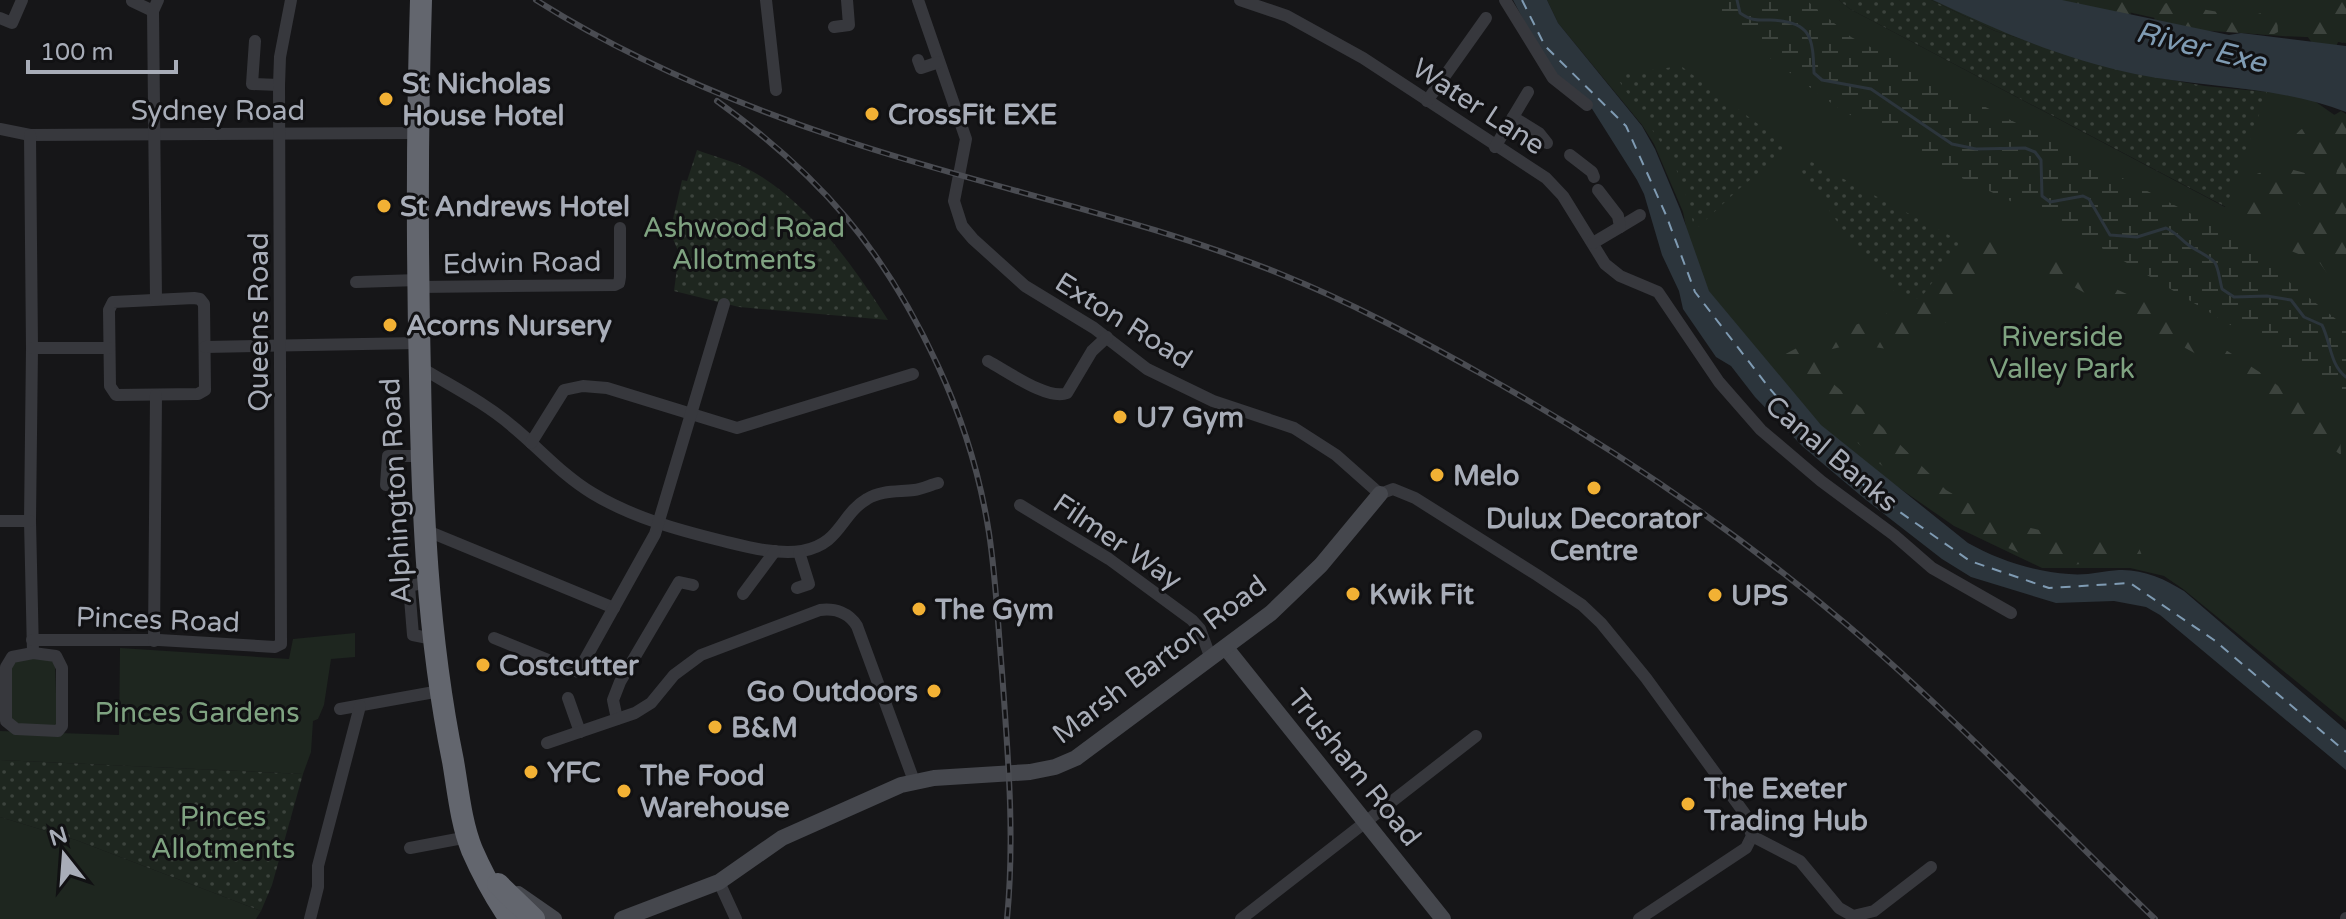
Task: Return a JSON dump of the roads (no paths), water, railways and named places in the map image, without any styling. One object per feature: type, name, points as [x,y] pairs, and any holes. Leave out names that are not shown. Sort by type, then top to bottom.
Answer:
[{"type":"highway","name":"Alphington Road","points":[[421,0],[417,133],[418,343],[421,456],[433,639],[468,837],[494,882],[510,919]]},
{"type":"highway","name":"Alphington Road","points":[[494,882],[534,919]]},
{"type":"street","points":[[6,20],[22,0]]},
{"type":"street","name":"Queens Road","points":[[281,644],[279,85],[280,57],[291,0]]},
{"type":"street","points":[[766,0],[776,90]]},
{"type":"street","points":[[847,0],[849,25]]},
{"type":"street","points":[[918,0],[939,62],[921,68],[918,60]]},
{"type":"street","name":"Water Lane","points":[[1240,0],[1287,16],[1363,58],[1546,178],[1563,196],[1605,264],[1620,276],[1658,292]]},
{"type":"street","points":[[1505,0],[1553,78],[1587,105]]},
{"type":"street","points":[[132,1],[156,6],[156,299]]},
{"type":"street","points":[[1427,101],[1486,18]]},
{"type":"street","points":[[834,27],[865,24]]},
{"type":"street","points":[[255,41],[252,84],[279,85]]},
{"type":"street","name":"Exton Road","points":[[939,62],[966,139],[954,201],[962,226],[998,264],[1025,286],[1107,337],[1139,364],[1237,411],[1294,428],[1336,455],[1380,494]]},
{"type":"street","points":[[1495,147],[1528,92]]},
{"type":"street","points":[[1513,117],[1539,133],[1547,143]]},
{"type":"street","name":"Sydney Road","points":[[0,129],[24,134],[417,133]]},
{"type":"street","points":[[24,134],[32,348],[30,521],[33,647]]},
{"type":"street","points":[[1570,155],[1592,172],[1596,184],[1618,216],[1620,227]]},
{"type":"street","points":[[1593,243],[1640,215]]},
{"type":"street","name":"Edwin Road","points":[[418,284],[615,285],[620,277],[620,228]]},
{"type":"street","points":[[356,282],[418,284]]},
{"type":"street","name":"Canal Banks","points":[[1658,292],[1719,382],[1761,430],[1932,568],[2011,613]]},
{"type":"street","points":[[194,298],[203,301],[206,386],[203,392],[121,396],[112,391],[109,310],[113,302],[156,299],[194,298]]},
{"type":"street","points":[[494,638],[578,672],[660,523],[724,304]]},
{"type":"street","points":[[988,361],[1047,393],[1061,395],[1067,393],[1092,351],[1107,337]]},
{"type":"street","points":[[205,347],[418,343]]},
{"type":"street","points":[[32,348],[109,348]]},
{"type":"street","points":[[420,367],[487,406],[588,490],[633,514],[715,539],[775,551],[799,552],[835,535],[853,511],[869,497],[938,483]]},
{"type":"street","points":[[531,443],[564,390],[572,387],[607,388],[737,428],[913,374]]},
{"type":"street","points":[[154,641],[156,395]]},
{"type":"street","points":[[386,485],[388,456],[421,456]]},
{"type":"street","points":[[1380,494],[1393,489],[1415,498],[1582,605],[1601,623],[1646,678],[1725,785],[1745,814],[1749,842]]},
{"type":"street","name":"Marsh Barton Road","points":[[622,919],[719,882],[782,838],[914,781],[1030,772],[1064,764],[1106,738],[1271,613],[1321,565],[1380,494]]},
{"type":"street","name":"Filmer Way","points":[[1020,505],[1109,559],[1192,620],[1200,629],[1211,659]]},
{"type":"street","points":[[0,521],[30,521]]},
{"type":"street","points":[[425,530],[614,608]]},
{"type":"street","points":[[743,594],[775,551]]},
{"type":"street","points":[[797,588],[809,584],[799,552]]},
{"type":"street","points":[[617,719],[613,700],[620,682],[679,582],[693,585]]},
{"type":"street","points":[[547,743],[617,719],[651,703],[674,675],[701,655],[820,610],[838,611],[849,616],[857,626],[914,781]]},
{"type":"street","name":"Pinces Road","points":[[33,647],[154,641],[275,647],[281,644]]},
{"type":"street","points":[[33,647],[56,656],[62,668],[62,726],[58,731],[16,729],[6,721],[6,667],[12,657],[33,647]]},
{"type":"street","name":"Trusham Road","points":[[1226,648],[1443,919]]},
{"type":"street","points":[[340,709],[440,691]]},
{"type":"street","points":[[568,698],[580,732]]},
{"type":"street","points":[[310,919],[318,887],[318,866],[360,706]]},
{"type":"street","points":[[1241,919],[1476,736]]},
{"type":"street","points":[[410,848],[468,837]]},
{"type":"street","points":[[1749,842],[1800,861],[1844,912],[1853,916],[1877,915],[1931,867]]},
{"type":"street","points":[[1639,919],[1749,842]]},
{"type":"street","points":[[494,882],[554,919]]},
{"type":"street","points":[[719,882],[736,919]]},
{"type":"water","points":[[1513,0],[1547,0],[1558,23],[1642,126],[1680,209],[1709,291],[1821,425],[1968,543],[1992,555],[2056,573],[2137,571],[2184,591],[2346,730],[2346,770],[2160,615],[2146,607],[2114,601],[2056,603],[1971,577],[1942,559],[1802,446],[1755,397],[1731,366],[1716,357],[1683,309],[1637,180],[1589,104],[1553,76]]},
{"type":"water","name":"River Exe","points":[[1933,0],[2062,0],[2229,35],[2241,33],[2346,46],[2346,112],[2295,97],[2161,79],[2108,68],[2031,43]]},
{"type":"waterway","points":[[1737,0],[1740,13],[1748,17],[1784,21],[1802,28],[1810,41],[1814,73],[1822,80],[1871,89],[1952,144],[1976,149],[2025,148],[2035,152],[2041,160],[2042,196],[2050,202],[2083,196],[2089,199],[2110,235],[2137,237],[2166,228],[2212,260],[2217,267],[2222,289],[2234,297],[2267,296],[2291,300],[2304,317],[2322,325],[2334,360],[2346,377]]},
{"type":"railway","points":[[536,0],[608,42],[760,110],[893,156],[1117,219],[1228,254],[1333,297],[1478,372],[1622,458],[1714,521],[1803,589],[1926,695],[2155,919]]},
{"type":"railway","points":[[717,101],[754,129],[818,187],[872,251],[917,324],[963,427],[985,511],[995,585],[1010,796],[1007,919]]},
{"type":"place","name":"St Nicholas House Hotel","points":[[386,99]]},
{"type":"place","name":"CrossFit EXE","points":[[872,114]]},
{"type":"place","name":"St Andrews Hotel","points":[[384,206]]},
{"type":"place","name":"Acorns Nursery","points":[[390,325]]},
{"type":"place","name":"U7 Gym","points":[[1120,417]]},
{"type":"place","name":"Melo","points":[[1437,475]]},
{"type":"place","name":"Dulux Decorator Centre","points":[[1594,488]]},
{"type":"place","name":"Kwik Fit","points":[[1353,594]]},
{"type":"place","name":"UPS","points":[[1715,595]]},
{"type":"place","name":"The Gym","points":[[919,609]]},
{"type":"place","name":"Costcutter","points":[[483,665]]},
{"type":"place","name":"Go Outdoors","points":[[934,691]]},
{"type":"place","name":"B&M","points":[[715,727]]},
{"type":"place","name":"YFC","points":[[531,772]]},
{"type":"place","name":"The Food Warehouse","points":[[624,791]]},
{"type":"place","name":"The Exeter Trading Hub","points":[[1688,804]]},
{"type":"park label","name":"Ashwood Road Allotments","points":[[744,243]]},
{"type":"park label","name":"Riverside Valley Park","points":[[2062,352]]},
{"type":"park label","name":"Pinces Gardens","points":[[197,712]]},
{"type":"park label","name":"Pinces Allotments","points":[[223,832]]}]
